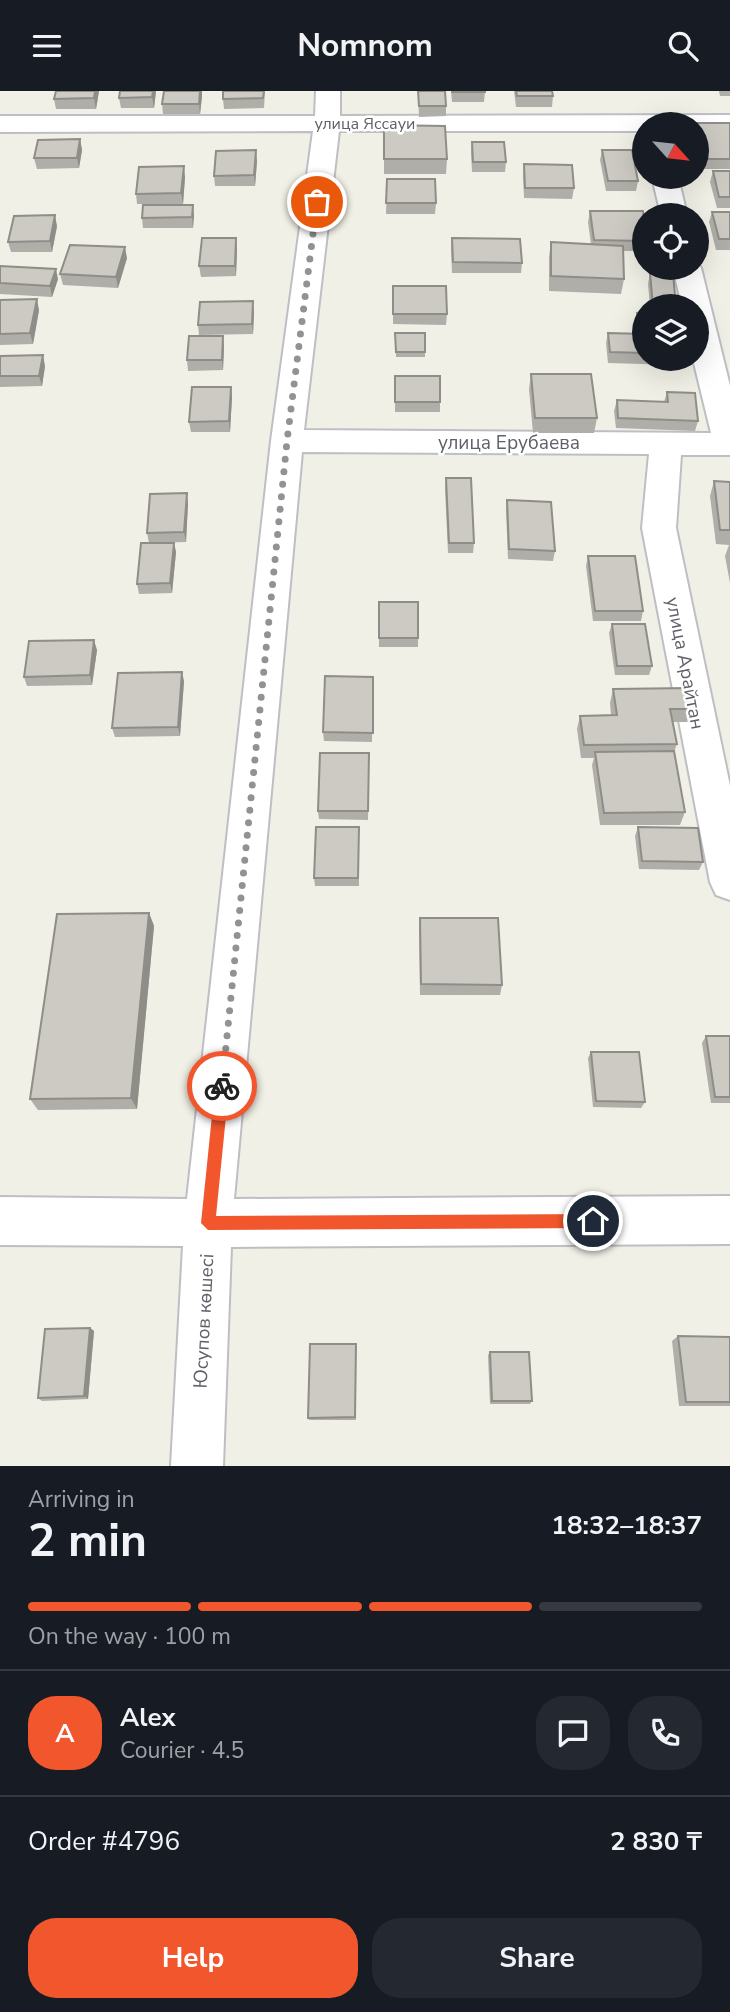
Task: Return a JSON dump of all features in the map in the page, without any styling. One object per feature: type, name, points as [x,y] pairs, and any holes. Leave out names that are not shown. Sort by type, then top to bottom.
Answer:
[{"type":"street","name":"улица Яссауи","points":[[4,124],[328,107],[632,115]]},
{"type":"street","name":"Юсупов көшесі","points":[[197,1466],[208,1223],[287,441],[328,107]]},
{"type":"street","name":"улица Яссауи","points":[[709,121],[730,123]]},
{"type":"street","points":[[709,362],[729,444]]},
{"type":"street","name":"улица Ерубаева","points":[[287,441],[729,444]]},
{"type":"street","name":"улица Арайтан","points":[[666,443],[659,528],[730,882]]},
{"type":"street","points":[[0,1221],[208,1223],[730,1220]]},
{"type":"building","points":[[56,91],[95,91],[94,98],[54,99]]},
{"type":"building","points":[[120,91],[153,91],[152,97],[119,98]]},
{"type":"building","points":[[164,91],[200,91],[199,104],[162,104]]},
{"type":"building","points":[[223,91],[264,91],[263,98],[223,99]]},
{"type":"building","points":[[418,91],[445,91],[446,106],[419,106]]},
{"type":"building","points":[[485,91],[485,92],[452,92]]},
{"type":"building","points":[[516,91],[552,91],[553,96],[517,96]]},
{"type":"building","points":[[709,123],[730,123],[730,159],[709,159]]},
{"type":"building","points":[[384,125],[445,126],[447,159],[384,159]]},
{"type":"building","points":[[80,139],[77,158],[34,158],[38,140]]},
{"type":"building","points":[[472,142],[504,142],[506,162],[473,162]]},
{"type":"building","points":[[256,150],[254,175],[214,176],[216,151]]},
{"type":"building","points":[[602,150],[632,150],[632,181],[608,181]]},
{"type":"building","points":[[524,164],[572,165],[574,188],[525,188]]},
{"type":"building","points":[[184,166],[181,193],[136,194],[139,167]]},
{"type":"building","points":[[713,171],[730,171],[730,197],[719,197]]},
{"type":"building","points":[[387,179],[435,179],[436,203],[386,203]]},
{"type":"building","points":[[143,205],[193,205],[192,217],[142,218]]},
{"type":"building","points":[[590,211],[632,211],[632,241],[594,240]]},
{"type":"building","points":[[712,212],[730,212],[730,239],[719,239]]},
{"type":"building","points":[[55,215],[50,241],[8,242],[14,216]]},
{"type":"building","points":[[202,238],[236,238],[235,266],[199,266]]},
{"type":"building","points":[[452,238],[520,239],[522,263],[453,262]]},
{"type":"building","points":[[551,242],[623,246],[624,279],[551,276]]},
{"type":"building","points":[[70,245],[125,247],[116,277],[60,274]]},
{"type":"building","points":[[0,266],[56,269],[50,286],[0,283]]},
{"type":"building","points":[[651,280],[674,280],[675,294],[652,294]]},
{"type":"building","points":[[393,286],[446,286],[447,314],[393,314]]},
{"type":"building","points":[[37,299],[30,333],[0,334],[0,300]]},
{"type":"building","points":[[253,301],[252,324],[198,325],[200,302]]},
{"type":"building","points":[[395,333],[425,333],[425,352],[396,352]]},
{"type":"building","points":[[608,333],[632,334],[632,353],[610,352]]},
{"type":"building","points":[[189,336],[223,336],[222,360],[187,360]]},
{"type":"building","points":[[43,355],[39,376],[0,376],[0,356]]},
{"type":"building","points":[[531,374],[591,374],[597,418],[535,418]]},
{"type":"building","points":[[395,376],[440,376],[440,402],[395,402]]},
{"type":"building","points":[[192,387],[231,387],[229,421],[189,422]]},
{"type":"building","points":[[667,392],[695,393],[698,421],[618,418],[617,400],[668,402]]},
{"type":"building","points":[[446,478],[471,478],[474,543],[449,543]]},
{"type":"building","points":[[714,481],[730,482],[730,530],[720,530]]},
{"type":"building","points":[[187,493],[184,532],[147,533],[150,494]]},
{"type":"building","points":[[507,500],[551,502],[555,551],[509,549]]},
{"type":"building","points":[[141,543],[174,543],[170,583],[137,584]]},
{"type":"building","points":[[588,556],[635,556],[643,611],[595,611]]},
{"type":"building","points":[[379,602],[418,602],[418,638],[379,638]]},
{"type":"building","points":[[612,624],[645,624],[652,666],[617,666]]},
{"type":"building","points":[[94,640],[90,675],[24,677],[29,641]]},
{"type":"building","points":[[182,672],[178,727],[112,728],[118,673]]},
{"type":"building","points":[[325,676],[373,677],[373,733],[323,732]]},
{"type":"building","points":[[689,688],[694,709],[670,709],[677,744],[584,745],[580,716],[617,715],[613,689]]},
{"type":"building","points":[[674,751],[685,812],[604,813],[595,752]]},
{"type":"building","points":[[320,753],[369,753],[368,811],[318,811]]},
{"type":"building","points":[[316,827],[359,827],[358,878],[314,878]]},
{"type":"building","points":[[638,827],[698,828],[703,862],[642,861]]},
{"type":"building","points":[[149,913],[131,1098],[30,1099],[57,914]]},
{"type":"building","points":[[420,918],[498,918],[502,985],[421,984]]},
{"type":"building","points":[[706,1036],[730,1036],[730,1097],[715,1097]]},
{"type":"building","points":[[591,1052],[639,1052],[645,1102],[596,1101]]},
{"type":"building","points":[[90,1328],[84,1396],[38,1398],[45,1329]]},
{"type":"building","points":[[678,1336],[730,1337],[730,1402],[686,1402]]},
{"type":"building","points":[[310,1344],[356,1344],[355,1417],[308,1418]]},
{"type":"building","points":[[490,1352],[529,1352],[532,1401],[492,1401]]},
{"type":"way so far","points":[[222,1086],[287,441],[317,202]]},
{"type":"route","points":[[222,1086],[208,1223],[593,1221]]}]
